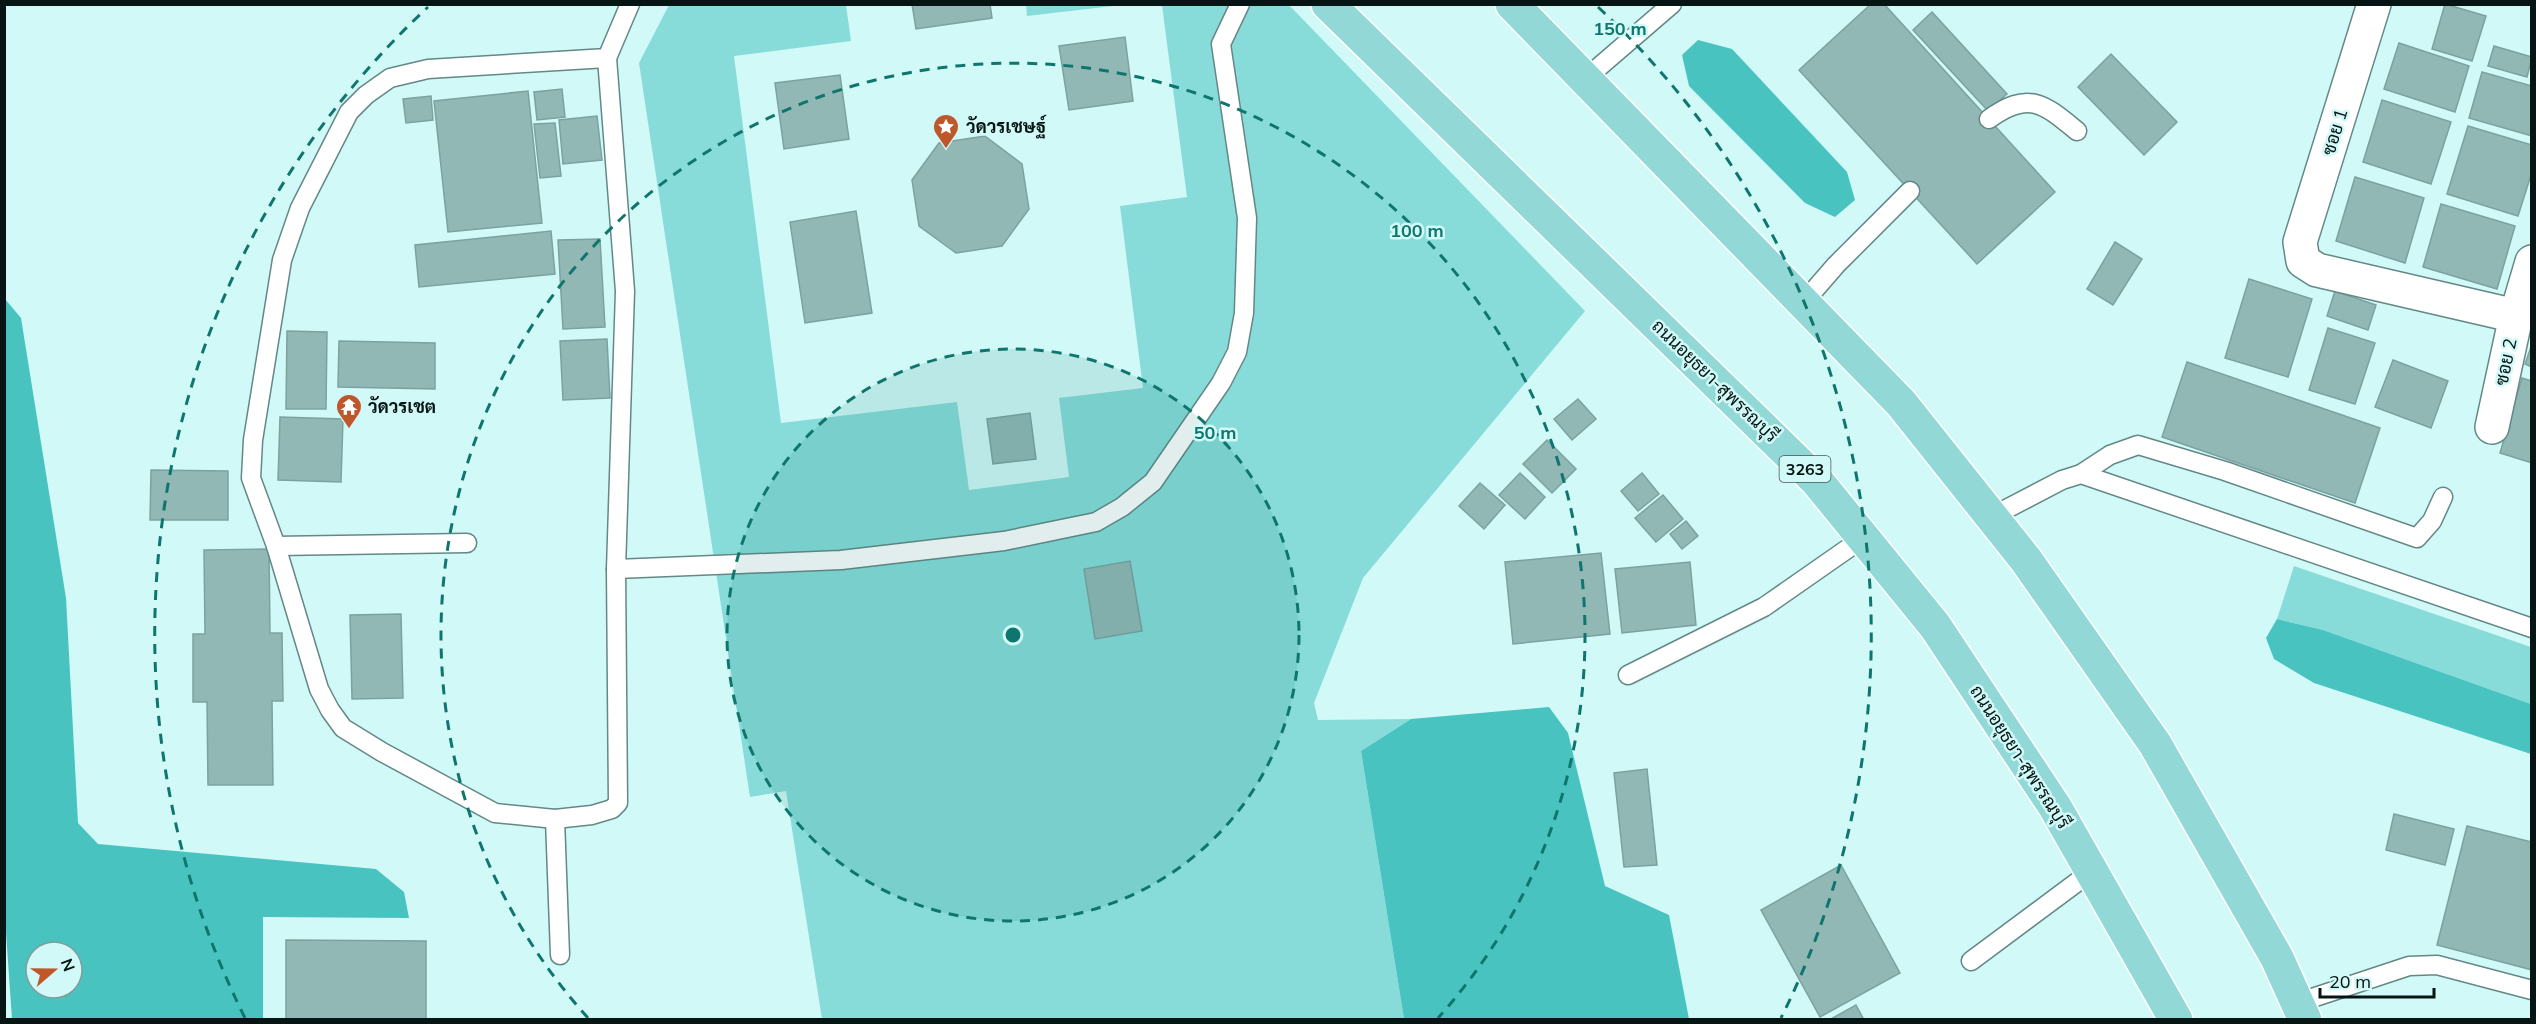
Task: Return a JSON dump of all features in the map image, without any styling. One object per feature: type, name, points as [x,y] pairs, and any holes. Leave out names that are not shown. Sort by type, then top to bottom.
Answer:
[{"type":"main road","name":"ถนนอยุธยา-สุพรรณบุรี","points":[[1328,4],[1817,481],[1935,626],[2055,807],[2176,1020]]},
{"type":"main road","points":[[1512,4],[1900,403],[2026,560],[2155,744],[2277,958],[2301,1011]]},
{"type":"street","name":"ซอย 1","points":[[2374,4],[2300,242],[2302,261],[2317,270],[2516,316]]},
{"type":"street","name":"ซอย 2","points":[[2493,427],[2516,316],[2532,262]]},
{"type":"lane","points":[[607,58],[428,69],[390,78],[366,95],[349,112],[300,208],[282,260],[253,440],[250,478],[276,546],[319,689],[330,710],[343,728],[382,752],[495,813],[555,819],[592,815],[612,809],[618,803],[616,569],[625,291],[607,58],[630,4]]},
{"type":"lane","points":[[616,569],[841,560],[1004,541],[1096,522],[1122,507],[1153,482],[1221,383],[1237,352],[1244,313],[1247,218],[1221,44],[1240,4]]},
{"type":"lane","points":[[1585,79],[1672,4]]},
{"type":"lane","points":[[1989,119],[2005,107],[2016,103],[2041,103],[2077,131]]},
{"type":"lane","points":[[1803,303],[1836,265],[1910,191]]},
{"type":"lane","points":[[1991,517],[2062,480],[2081,474],[2110,455],[2138,445],[2225,471],[2417,538],[2432,521],[2443,496]]},
{"type":"lane","points":[[2081,474],[2532,628]]},
{"type":"lane","points":[[1628,675],[1764,606],[1863,538]]},
{"type":"lane","points":[[276,546],[467,543]]},
{"type":"lane","points":[[555,819],[560,955]]},
{"type":"lane","points":[[1971,961],[2092,871]]},
{"type":"lane","points":[[2301,1011],[2409,966],[2437,965],[2532,990]]},
{"type":"shaded area","points":[[1026,4],[1122,4],[1122,5],[1027,16]]},
{"type":"shaded area","points":[[669,5],[846,5],[851,41],[734,56],[781,423],[957,402],[969,490],[1069,477],[1059,398],[1143,388],[1120,206],[1187,197],[1162,5],[1289,5],[1585,311],[1363,578],[1314,703],[1318,720],[1411,719],[1361,751],[1404,1019],[822,1019],[786,791],[750,797],[639,63]]},
{"type":"shaded area","points":[[1698,40],[1732,49],[1847,172],[1855,200],[1835,217],[1805,203],[1689,86],[1682,55]]},
{"type":"shaded area","points":[[5,299],[21,318],[66,598],[78,823],[98,844],[376,869],[404,892],[409,918],[263,917],[263,1019],[12,1019],[4,904]]},
{"type":"shaded area","points":[[2294,566],[2531,647],[2531,704],[2323,630],[2277,619]]},
{"type":"shaded area","points":[[2277,619],[2323,630],[2531,704],[2531,754],[2314,683],[2274,659],[2266,638]]},
{"type":"shaded area","points":[[1549,707],[1568,733],[1605,886],[1669,915],[1689,1019],[1404,1019],[1361,751],[1411,719]]},
{"type":"building","points":[[912,4],[990,4],[992,18],[916,29]]},
{"type":"building","points":[[1871,4],[1884,4],[2055,192],[1977,264],[1799,70]]},
{"type":"building","points":[[2445,4],[2486,16],[2472,61],[2432,49]]},
{"type":"building","points":[[1932,12],[2007,94],[1988,111],[1913,30]]},
{"type":"building","points":[[1125,37],[1133,101],[1069,110],[1059,46]]},
{"type":"building","points":[[2399,43],[2469,66],[2455,112],[2384,89]]},
{"type":"building","points":[[2494,46],[2532,57],[2527,77],[2488,66]]},
{"type":"building","points":[[2111,54],[2177,122],[2144,155],[2078,87]]},
{"type":"building","points":[[2482,72],[2532,86],[2532,136],[2469,118]]},
{"type":"building","points":[[840,75],[849,139],[784,149],[775,83]]},
{"type":"building","points":[[562,89],[565,117],[537,120],[534,92]]},
{"type":"building","points":[[528,91],[542,223],[448,232],[434,101]]},
{"type":"building","points":[[431,96],[433,120],[406,123],[403,99]]},
{"type":"building","points":[[2382,100],[2451,122],[2431,184],[2363,162]]},
{"type":"building","points":[[597,116],[602,160],[563,164],[559,120]]},
{"type":"building","points":[[555,123],[561,176],[540,178],[534,124]]},
{"type":"building","points":[[2468,126],[2532,145],[2532,172],[2518,216],[2447,194]]},
{"type":"building","points":[[985,136],[1022,164],[1029,209],[1002,246],[956,253],[919,226],[912,180],[939,143]]},
{"type":"building","points":[[2355,177],[2424,198],[2405,263],[2336,241]]},
{"type":"building","points":[[2441,204],[2515,226],[2497,289],[2423,267]]},
{"type":"building","points":[[856,211],[872,313],[805,323],[790,222]]},
{"type":"building","points":[[551,231],[555,274],[419,287],[415,245]]},
{"type":"building","points":[[600,239],[605,327],[563,329],[558,240]]},
{"type":"building","points":[[2115,242],[2142,259],[2113,305],[2087,289]]},
{"type":"building","points":[[2249,279],[2312,299],[2288,377],[2225,358]]},
{"type":"building","points":[[2335,291],[2376,305],[2368,330],[2327,316]]},
{"type":"building","points":[[2328,328],[2375,343],[2355,404],[2309,390]]},
{"type":"building","points":[[287,331],[327,332],[326,409],[286,409]]},
{"type":"building","points":[[607,339],[610,398],[563,400],[560,341]]},
{"type":"building","points":[[339,341],[435,343],[435,389],[338,387]]},
{"type":"building","points":[[2532,344],[2532,367],[2525,364]]},
{"type":"building","points":[[2393,360],[2448,381],[2431,428],[2375,407]]},
{"type":"building","points":[[2187,362],[2380,428],[2355,503],[2162,437]]},
{"type":"building","points":[[2522,378],[2532,381],[2532,463],[2500,453]]},
{"type":"building","points":[[1578,399],[1596,419],[1572,440],[1554,419]]},
{"type":"building","points":[[1030,413],[1036,459],[993,464],[987,419]]},
{"type":"building","points":[[280,417],[343,419],[341,482],[278,480]]},
{"type":"building","points":[[1547,440],[1576,469],[1552,493],[1523,464]]},
{"type":"building","points":[[151,470],[228,471],[228,520],[150,520]]},
{"type":"building","points":[[1520,473],[1545,497],[1525,519],[1499,495]]},
{"type":"building","points":[[1642,473],[1659,494],[1638,511],[1621,491]]},
{"type":"building","points":[[1480,483],[1505,505],[1484,529],[1459,506]]},
{"type":"building","points":[[1663,495],[1683,519],[1656,542],[1635,518]]},
{"type":"building","points":[[1686,521],[1698,536],[1682,549],[1670,534]]},
{"type":"building","points":[[269,549],[270,633],[282,633],[283,701],[272,701],[273,785],[208,785],[207,702],[193,702],[193,634],[205,634],[204,550]]},
{"type":"building","points":[[1601,553],[1610,634],[1513,644],[1505,562]]},
{"type":"building","points":[[1130,561],[1142,631],[1095,639],[1084,569]]},
{"type":"building","points":[[1690,562],[1696,625],[1622,633],[1615,569]]},
{"type":"building","points":[[401,614],[403,698],[352,699],[350,615]]},
{"type":"building","points":[[1647,769],[1657,865],[1624,867],[1614,773]]},
{"type":"building","points":[[2394,814],[2454,829],[2445,865],[2386,850]]},
{"type":"building","points":[[2467,826],[2532,842],[2532,970],[2437,945]]},
{"type":"building","points":[[1841,865],[1900,973],[1820,1017],[1761,910]]},
{"type":"building","points":[[286,940],[426,941],[426,1020],[286,1020]]},
{"type":"building","points":[[1856,1005],[1864,1020],[1829,1020]]},
{"type":"place","name":"วัดวรเชษฐ์","points":[[946,150]]},
{"type":"place","name":"วัดวรเชต","points":[[349,430]]}]
